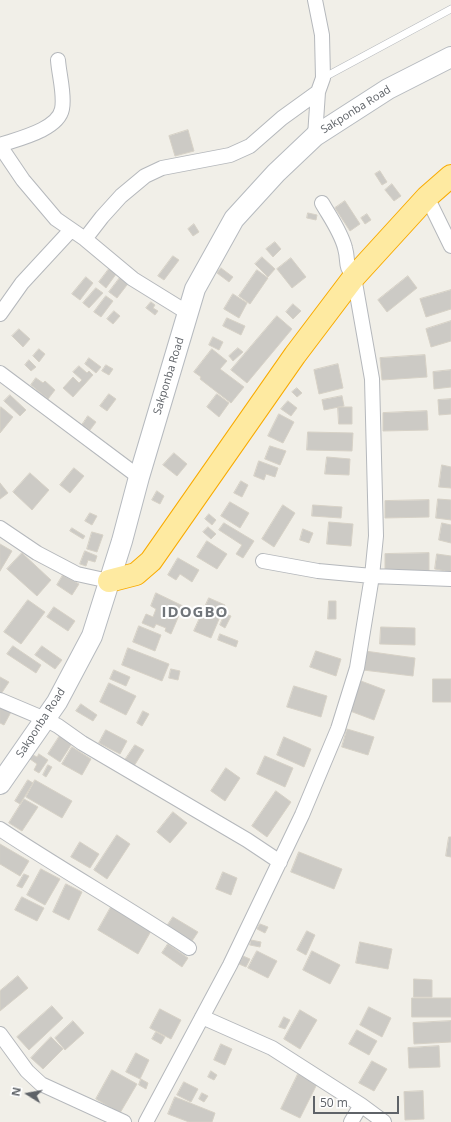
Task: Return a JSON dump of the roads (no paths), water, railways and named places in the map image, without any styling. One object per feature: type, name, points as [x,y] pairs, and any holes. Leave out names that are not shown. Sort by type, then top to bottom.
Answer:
[{"type":"highway","points":[[109,581],[136,574],[151,561],[295,355],[362,270],[428,197],[451,176]]},
{"type":"main road","name":"Sakponba Road","points":[[0,784],[57,702],[92,636],[122,541],[139,477],[195,289],[234,219],[276,173],[315,136],[388,89],[451,57]]},
{"type":"street","points":[[315,0],[322,35],[320,85],[315,136]]},
{"type":"street","points":[[58,60],[63,102],[62,111],[57,120],[39,132],[0,145],[23,180],[56,219],[85,239],[133,279],[188,313]]},
{"type":"street","points":[[85,239],[121,196],[145,176],[162,168],[230,156],[250,146],[320,85]]},
{"type":"street","points":[[428,197],[451,246]]},
{"type":"street","points":[[322,203],[339,233],[345,248],[348,269],[362,270]]},
{"type":"street","points":[[0,314],[22,283],[71,230]]},
{"type":"street","points":[[146,1122],[230,965],[302,815],[338,729],[357,668],[372,576],[376,536],[372,379],[362,270],[355,255],[345,248]]},
{"type":"street","points":[[0,373],[139,477]]},
{"type":"street","points":[[0,528],[37,553],[77,574],[109,581]]},
{"type":"street","points":[[263,561],[318,571],[372,576],[451,579]]},
{"type":"street","points":[[0,700],[45,719],[247,840],[280,862]]},
{"type":"street","points":[[0,829],[42,857],[151,922],[189,948]]},
{"type":"street","points":[[202,1018],[272,1048],[361,1105],[384,1122]]},
{"type":"street","points":[[0,1034],[28,1071],[41,1084],[124,1122]]},
{"type":"street","points":[[351,1122],[361,1105]]},
{"type":"lane","points":[[320,85],[451,9]]},
{"type":"district","name":"IDOGBO","points":[[195,613]]}]
